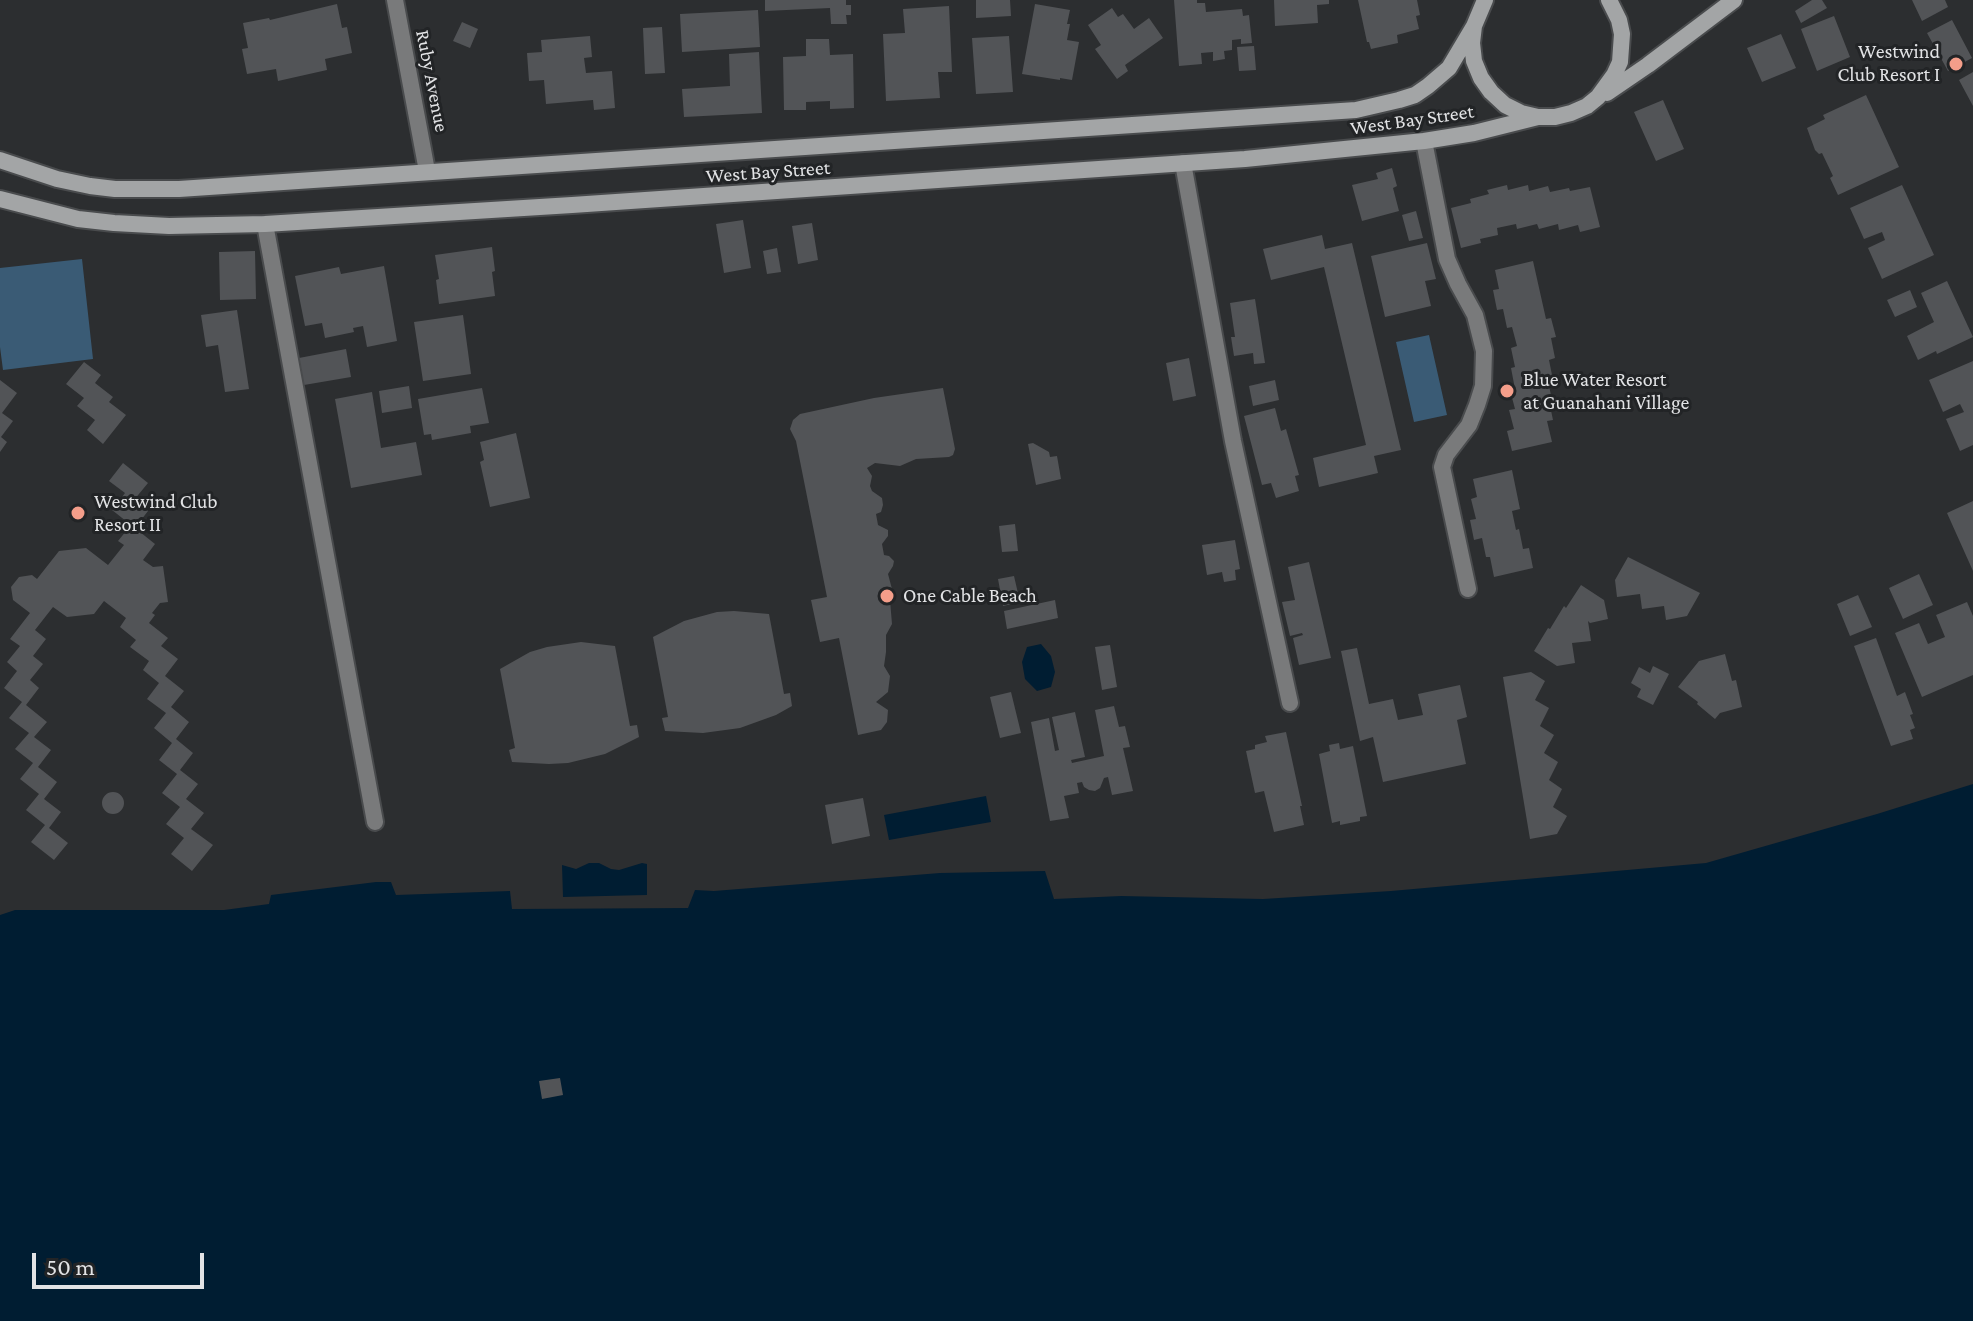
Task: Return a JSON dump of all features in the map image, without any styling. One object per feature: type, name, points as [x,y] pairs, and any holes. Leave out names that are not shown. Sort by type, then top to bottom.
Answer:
[{"type":"main road","name":"West Bay Street","points":[[0,160],[57,179],[115,189],[179,189],[1356,110],[1415,95],[1428,86],[1449,68],[1474,26],[1485,0]]},
{"type":"main road","points":[[1587,106],[1607,87],[1620,62],[1622,34],[1609,0]]},
{"type":"main road","points":[[1587,106],[1648,65],[1734,0]]},
{"type":"main road","points":[[1474,26],[1474,61],[1481,78],[1505,105],[1538,117]]},
{"type":"main road","name":"West Bay Street","points":[[0,199],[78,219],[114,223],[169,226],[265,224],[1183,163],[1395,145],[1474,133],[1538,117],[1555,117],[1587,106]]},
{"type":"street","name":"Ruby Avenue","points":[[398,4],[427,171]]},
{"type":"street","points":[[1424,141],[1447,259],[1475,315],[1484,351],[1483,386],[1477,405],[1469,425],[1446,455],[1442,467],[1468,589]]},
{"type":"street","points":[[1183,163],[1233,441],[1290,703]]},
{"type":"street","points":[[265,224],[375,822]]},
{"type":"shaded area","points":[[82,259],[93,359],[3,370],[0,268]]},
{"type":"shaded area","points":[[1429,335],[1447,415],[1414,422],[1396,342]]},
{"type":"shaded area","points":[[1041,644],[1051,656],[1055,672],[1051,687],[1037,691],[1025,679],[1022,662],[1027,647]]},
{"type":"shaded area","points":[[1973,784],[1973,1321],[0,1321],[0,915],[15,910],[224,910],[269,904],[271,895],[376,882],[391,882],[396,895],[510,891],[512,909],[688,908],[695,890],[940,873],[1045,871],[1054,899],[1121,896],[1263,899],[1391,891],[1706,863]]},
{"type":"shaded area","points":[[986,796],[991,822],[889,840],[884,815]]},
{"type":"shaded area","points":[[589,863],[619,870],[647,864],[647,895],[563,897],[562,865],[576,869]]},
{"type":"building","points":[[765,0],[846,0],[846,5],[851,5],[851,15],[846,15],[847,24],[831,24],[830,8],[765,11]]},
{"type":"building","points":[[976,0],[1010,0],[1011,16],[976,18]]},
{"type":"building","points":[[1174,0],[1205,3],[1206,12],[1242,9],[1243,16],[1249,15],[1252,43],[1241,44],[1241,39],[1232,40],[1232,50],[1224,51],[1225,59],[1213,61],[1213,52],[1201,53],[1202,64],[1179,66]]},
{"type":"building","points":[[1274,0],[1329,0],[1329,4],[1317,5],[1318,23],[1275,26]]},
{"type":"building","points":[[1358,0],[1417,0],[1419,29],[1397,35],[1398,43],[1371,49]]},
{"type":"building","points":[[1812,0],[1822,0],[1827,8],[1801,23],[1795,11]]},
{"type":"building","points":[[1912,0],[1945,0],[1948,7],[1922,21]]},
{"type":"building","points":[[337,4],[342,28],[347,27],[352,53],[325,59],[327,70],[278,81],[276,69],[247,74],[242,49],[248,48],[243,23],[270,20]]},
{"type":"building","points":[[1035,4],[1070,10],[1067,40],[1079,42],[1072,80],[1022,74]]},
{"type":"building","points":[[949,6],[952,72],[938,72],[940,98],[886,101],[883,34],[905,33],[903,9]]},
{"type":"building","points":[[1112,8],[1118,17],[1123,14],[1134,29],[1149,18],[1163,38],[1125,65],[1128,71],[1117,79],[1095,49],[1101,45],[1088,25]]},
{"type":"building","points":[[758,10],[760,47],[682,52],[680,14]]},
{"type":"building","points":[[1834,16],[1850,57],[1817,71],[1801,29]]},
{"type":"building","points":[[1952,20],[1972,58],[1948,71],[1927,33]]},
{"type":"building","points":[[462,22],[478,29],[470,48],[453,41]]},
{"type":"building","points":[[662,27],[665,73],[645,74],[643,28]]},
{"type":"building","points":[[1781,34],[1796,68],[1762,82],[1747,48]]},
{"type":"building","points":[[590,36],[592,57],[584,58],[586,73],[612,71],[615,108],[594,110],[593,100],[546,104],[544,80],[529,81],[527,53],[542,52],[541,40]]},
{"type":"building","points":[[1009,36],[1013,92],[976,94],[972,38]]},
{"type":"building","points":[[806,39],[829,39],[830,55],[853,54],[854,108],[830,109],[830,101],[806,102],[806,110],[784,110],[783,57],[806,56]]},
{"type":"building","points":[[1254,46],[1256,70],[1239,71],[1237,47]]},
{"type":"building","points":[[759,52],[762,113],[684,117],[682,89],[730,86],[729,54]]},
{"type":"building","points":[[1973,72],[1973,106],[1959,80]]},
{"type":"building","points":[[1866,95],[1899,167],[1838,195],[1830,178],[1833,176],[1822,153],[1815,150],[1807,128],[1825,119],[1823,115]]},
{"type":"building","points":[[1663,100],[1684,149],[1656,161],[1634,112]]},
{"type":"building","points":[[1392,168],[1399,211],[1362,221],[1352,185],[1378,179],[1376,173]]},
{"type":"building","points":[[1507,185],[1508,190],[1528,185],[1529,191],[1548,186],[1550,192],[1590,187],[1600,227],[1580,232],[1578,225],[1559,230],[1558,224],[1539,229],[1537,224],[1517,229],[1516,224],[1497,228],[1498,235],[1461,248],[1451,208],[1489,194],[1487,190]]},
{"type":"building","points":[[1902,185],[1934,255],[1882,279],[1868,248],[1885,240],[1882,232],[1864,239],[1850,208]]},
{"type":"building","points":[[1416,211],[1423,238],[1409,241],[1402,215]]},
{"type":"building","points":[[743,220],[751,268],[724,273],[716,224]]},
{"type":"building","points":[[812,223],[818,260],[798,264],[792,226]]},
{"type":"building","points":[[1322,235],[1325,249],[1352,243],[1401,450],[1374,456],[1378,473],[1319,487],[1313,458],[1366,445],[1324,267],[1271,280],[1263,249]]},
{"type":"building","points":[[1427,243],[1436,279],[1425,281],[1431,306],[1385,317],[1371,256]]},
{"type":"building","points":[[492,247],[495,296],[439,304],[435,255]]},
{"type":"building","points":[[777,248],[781,272],[767,274],[763,251]]},
{"type":"building","points":[[255,251],[256,299],[220,300],[219,252]]},
{"type":"building","points":[[1533,261],[1546,319],[1551,318],[1556,337],[1551,338],[1555,358],[1549,360],[1553,380],[1548,381],[1553,420],[1547,421],[1552,442],[1512,451],[1507,431],[1514,429],[1509,410],[1515,409],[1510,390],[1515,389],[1511,348],[1517,346],[1512,327],[1507,328],[1503,309],[1497,310],[1493,290],[1499,289],[1495,270]]},
{"type":"building","points":[[384,266],[397,341],[367,347],[363,326],[353,328],[354,332],[325,338],[322,323],[305,326],[295,276],[339,267],[341,274]]},
{"type":"building","points":[[1947,281],[1973,337],[1918,360],[1907,336],[1934,322],[1921,293]]},
{"type":"building","points":[[1910,290],[1917,307],[1895,317],[1887,300]]},
{"type":"building","points":[[1255,299],[1265,363],[1254,364],[1253,353],[1234,356],[1231,337],[1235,337],[1230,303]]},
{"type":"building","points":[[237,310],[249,389],[225,392],[218,345],[206,347],[201,315]]},
{"type":"building","points":[[463,315],[471,374],[423,381],[414,322]]},
{"type":"building","points":[[346,349],[351,377],[304,385],[299,358]]},
{"type":"building","points":[[1189,358],[1196,396],[1173,401],[1166,363]]},
{"type":"building","points":[[1973,361],[1973,445],[1960,451],[1946,419],[1964,412],[1960,404],[1943,412],[1929,380]]},
{"type":"building","points":[[84,362],[101,375],[95,383],[113,397],[109,402],[126,415],[103,444],[87,430],[95,420],[77,406],[84,398],[66,384]]},
{"type":"building","points":[[0,380],[17,393],[2,413],[13,421],[1,437],[7,442],[0,452]]},
{"type":"building","points":[[1275,380],[1279,400],[1253,406],[1249,386]]},
{"type":"building","points":[[409,386],[412,408],[382,413],[379,391]]},
{"type":"building","points":[[482,388],[489,423],[470,426],[471,433],[432,440],[431,434],[424,435],[418,399]]},
{"type":"building","points":[[943,388],[955,449],[953,455],[916,459],[900,466],[875,463],[867,468],[872,476],[872,491],[882,498],[881,512],[876,514],[878,525],[888,530],[882,544],[884,555],[894,561],[888,574],[892,589],[892,624],[886,635],[884,666],[890,676],[888,692],[876,702],[888,710],[887,722],[881,730],[858,735],[839,638],[820,642],[811,600],[827,597],[796,441],[790,429],[793,420],[800,414],[874,398]]},
{"type":"building","points":[[372,392],[381,448],[416,442],[422,475],[351,488],[335,399]]},
{"type":"building","points":[[1275,408],[1281,431],[1286,429],[1299,475],[1295,476],[1299,491],[1276,498],[1271,483],[1262,485],[1244,416]]},
{"type":"building","points":[[516,433],[530,498],[490,507],[480,462],[484,460],[480,442]]},
{"type":"building","points":[[1033,443],[1049,452],[1050,457],[1057,456],[1061,479],[1036,485],[1028,444]]},
{"type":"building","points":[[123,463],[148,483],[134,500],[148,511],[135,528],[155,544],[143,560],[153,567],[163,566],[168,602],[160,603],[149,623],[168,638],[161,646],[178,659],[165,676],[184,691],[171,707],[189,722],[176,739],[193,753],[180,770],[198,784],[186,799],[204,813],[191,829],[213,845],[192,871],[171,854],[184,838],[166,824],[180,807],[162,793],[177,774],[159,760],[172,743],[154,728],[166,713],[147,699],[159,683],[143,670],[149,661],[130,647],[136,640],[120,627],[126,618],[104,601],[94,614],[67,617],[53,607],[35,630],[46,639],[33,656],[43,664],[30,680],[39,688],[26,705],[47,722],[34,737],[51,750],[38,767],[57,782],[44,799],[61,812],[49,828],[68,843],[54,860],[31,842],[45,825],[26,810],[39,794],[20,779],[33,763],[15,749],[29,733],[9,718],[22,702],[4,688],[17,671],[7,662],[20,646],[10,639],[30,613],[13,600],[11,587],[19,577],[32,575],[37,579],[59,551],[86,548],[108,565],[124,545],[118,541],[131,525],[112,510],[125,493],[109,481]]},
{"type":"building","points":[[1512,470],[1520,509],[1512,511],[1516,530],[1519,529],[1523,549],[1529,548],[1533,568],[1494,577],[1482,538],[1474,540],[1470,520],[1476,519],[1471,499],[1477,497],[1473,479]]},
{"type":"building","points":[[1973,501],[1973,571],[1947,513]]},
{"type":"building","points":[[1015,524],[1018,551],[1002,552],[999,526]]},
{"type":"building","points":[[1235,540],[1240,569],[1235,570],[1236,580],[1224,582],[1222,572],[1207,575],[1202,545]]},
{"type":"building","points":[[1628,557],[1700,593],[1687,616],[1666,620],[1664,606],[1642,609],[1640,594],[1617,597],[1615,580]]},
{"type":"building","points":[[1309,562],[1331,658],[1299,665],[1293,638],[1303,635],[1290,636],[1282,602],[1295,600],[1288,567]]},
{"type":"building","points":[[1919,574],[1933,605],[1903,619],[1889,588]]},
{"type":"building","points":[[1014,576],[1020,602],[1003,606],[998,579]]},
{"type":"building","points":[[1581,585],[1604,600],[1608,619],[1588,621],[1591,641],[1572,643],[1575,663],[1557,666],[1534,651]]},
{"type":"building","points":[[1858,595],[1872,627],[1850,636],[1837,604]]},
{"type":"building","points":[[1055,600],[1058,618],[1007,629],[1004,611]]},
{"type":"building","points":[[1967,602],[1973,616],[1973,675],[1922,697],[1895,633],[1919,623],[1928,644],[1945,637],[1936,615]]},
{"type":"building","points":[[734,611],[769,614],[784,694],[790,693],[792,706],[740,728],[703,733],[665,731],[662,718],[668,717],[653,637],[684,621]]},
{"type":"building","points":[[1876,638],[1897,696],[1905,692],[1915,728],[1910,730],[1913,739],[1891,746],[1854,646]]},
{"type":"building","points":[[581,642],[615,646],[630,726],[637,725],[639,737],[605,754],[568,763],[512,762],[509,750],[515,748],[500,669],[530,652]]},
{"type":"building","points":[[1110,645],[1117,687],[1102,690],[1095,647]]},
{"type":"building","points":[[1357,648],[1369,704],[1393,699],[1398,720],[1423,715],[1418,694],[1460,685],[1467,717],[1457,720],[1466,764],[1383,782],[1373,737],[1360,741],[1341,651]]},
{"type":"building","points":[[1725,654],[1732,681],[1736,680],[1742,707],[1720,713],[1715,719],[1678,687],[1699,661]]},
{"type":"building","points":[[1653,666],[1669,674],[1653,705],[1637,697],[1641,689],[1631,683],[1639,667],[1650,673]]},
{"type":"building","points":[[1531,672],[1545,681],[1535,700],[1549,708],[1540,726],[1554,735],[1544,753],[1558,762],[1549,780],[1562,789],[1553,807],[1567,816],[1557,834],[1530,839],[1503,677]]},
{"type":"building","points":[[1011,692],[1021,733],[1000,738],[990,697]]},
{"type":"building","points":[[1114,706],[1119,727],[1125,726],[1130,747],[1123,748],[1133,791],[1112,795],[1108,777],[1095,791],[1084,787],[1082,782],[1077,783],[1079,793],[1064,796],[1069,818],[1050,821],[1031,722],[1049,718],[1055,751],[1059,750],[1052,717],[1075,712],[1085,757],[1071,760],[1072,763],[1104,756],[1095,710]]},
{"type":"building","points":[[1286,732],[1304,825],[1274,832],[1264,791],[1255,793],[1246,751],[1267,742],[1265,736]]},
{"type":"building","points":[[1339,743],[1340,749],[1353,746],[1367,816],[1360,817],[1360,821],[1340,825],[1340,821],[1332,823],[1319,754],[1330,751],[1329,745]]},
{"type":"building","points":[[113,792],[121,795],[124,803],[121,811],[113,814],[105,811],[102,803],[105,795]]},
{"type":"building","points":[[863,798],[870,836],[832,844],[825,805]]},
{"type":"building","points":[[560,1078],[563,1095],[542,1099],[539,1081]]},
{"type":"place","name":"Westwind Club Resort I","points":[[1956,64]]},
{"type":"place","name":"Blue Water Resort at Guanahani Village","points":[[1507,391]]},
{"type":"place","name":"Westwind Club Resort II","points":[[78,513]]},
{"type":"place","name":"One Cable Beach","points":[[887,596]]}]
